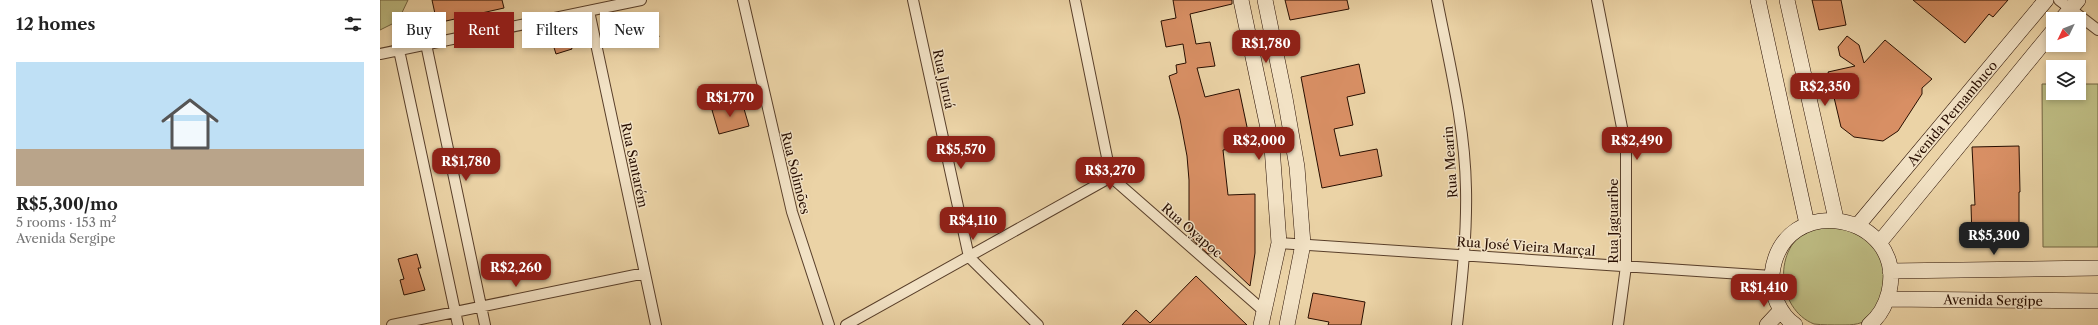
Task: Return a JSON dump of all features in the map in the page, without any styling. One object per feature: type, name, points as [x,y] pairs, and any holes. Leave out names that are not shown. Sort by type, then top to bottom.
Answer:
[{"type":"street","points":[[446,40],[641,0]]},
{"type":"street","name":"Rua Solimões","points":[[743,0],[792,212],[829,325]]},
{"type":"street","name":"Rua Juruá","points":[[913,0],[969,256]]},
{"type":"street","points":[[846,325],[1111,177],[1075,0]]},
{"type":"street","points":[[1241,0],[1272,147],[1279,243],[1263,318]]},
{"type":"street","points":[[1265,0],[1281,75],[1297,167],[1303,244],[1287,325]]},
{"type":"street","name":"Rua Mearin","points":[[1437,0],[1459,108],[1466,188],[1464,255],[1457,325]]},
{"type":"street","name":"Rua Jaguaribe","points":[[1597,0],[1626,148],[1626,266],[1618,325]]},
{"type":"street","points":[[1758,0],[1807,224]]},
{"type":"street","points":[[1787,0],[1836,219]]},
{"type":"street","name":"Avenida Pernambuco","points":[[1858,225],[2046,0]]},
{"type":"street","points":[[2068,7],[2098,30]]},
{"type":"street","name":"Rua Santarém","points":[[590,11],[656,325]]},
{"type":"street","name":"Avenida Pernambuco","points":[[1878,243],[2046,39]]},
{"type":"street","points":[[380,54],[408,48]]},
{"type":"street","points":[[427,48],[485,325]]},
{"type":"street","points":[[399,50],[458,325]]},
{"type":"street","points":[[1258,80],[1281,75]]},
{"type":"street","name":"Rua Oyapoc","points":[[1111,177],[1263,318]]},
{"type":"street","points":[[1795,325],[1781,310],[1774,294],[1772,276],[1775,260],[1782,245],[1793,233],[1807,224],[1821,220],[1836,219],[1858,225],[1869,233],[1878,243],[1886,256],[1890,271],[1891,285],[1881,312],[1869,325]]},
{"type":"street","name":"Rua José Vieira Marçal","points":[[1279,243],[1772,276]]},
{"type":"street","points":[[969,256],[1038,325]]},
{"type":"street","points":[[1890,271],[2098,268]]},
{"type":"street","points":[[392,325],[644,273]]},
{"type":"street","name":"Avenida Sergipe","points":[[1887,299],[2098,301]]},
{"type":"street","points":[[1767,325],[1781,310]]},
{"type":"shaded area","points":[[380,0],[408,0],[402,12],[392,12],[392,24],[380,30]]},
{"type":"shaded area","points":[[2042,84],[2046,84],[2046,100],[2086,100],[2086,84],[2098,84],[2098,247],[2043,247]]},
{"type":"shaded area","points":[[1838,223],[1875,241],[1888,279],[1872,315],[1862,323],[1849,325],[1814,324],[1801,316],[1792,305],[1786,292],[1784,277],[1785,263],[1790,249],[1798,237],[1811,229]]},
{"type":"building","points":[[432,0],[502,0],[504,8],[486,12],[454,12],[454,19],[446,21],[446,12],[435,12]]},
{"type":"building","points":[[1173,0],[1232,0],[1232,4],[1190,14],[1196,44],[1210,42],[1215,66],[1197,68],[1205,97],[1239,89],[1251,146],[1223,150],[1228,195],[1255,194],[1255,253],[1250,286],[1215,253],[1208,254],[1197,244],[1192,238],[1189,230],[1189,180],[1187,156],[1180,119],[1169,76],[1177,73],[1176,65],[1186,63],[1183,44],[1166,47],[1161,21],[1176,18]]},
{"type":"building","points":[[1285,0],[1347,0],[1349,9],[1290,20]]},
{"type":"building","points":[[1812,0],[1841,0],[1846,25],[1819,30]]},
{"type":"building","points":[[1913,0],[2008,0],[1993,17],[1989,14],[1965,43]]},
{"type":"building","points":[[1847,36],[1859,45],[1864,63],[1885,40],[1932,79],[1922,88],[1922,94],[1898,131],[1883,141],[1854,137],[1841,127],[1828,72],[1855,66],[1840,56],[1838,47]]},
{"type":"building","points":[[554,48],[572,48],[572,49],[556,54]]},
{"type":"building","points":[[1359,64],[1365,93],[1347,97],[1353,125],[1334,129],[1340,156],[1377,149],[1382,176],[1322,188],[1301,77]]},
{"type":"building","points":[[742,102],[749,126],[719,134],[712,110]]},
{"type":"building","points":[[2019,146],[2019,237],[1972,238],[1971,205],[1975,205],[1972,147]]},
{"type":"building","points":[[417,254],[421,268],[418,268],[425,290],[404,295],[400,280],[404,279],[398,259]]},
{"type":"building","points":[[1196,276],[1247,325],[1122,325],[1136,310],[1150,323]]},
{"type":"building","points":[[1313,293],[1365,302],[1361,325],[1328,325],[1329,322],[1308,318]]}]
